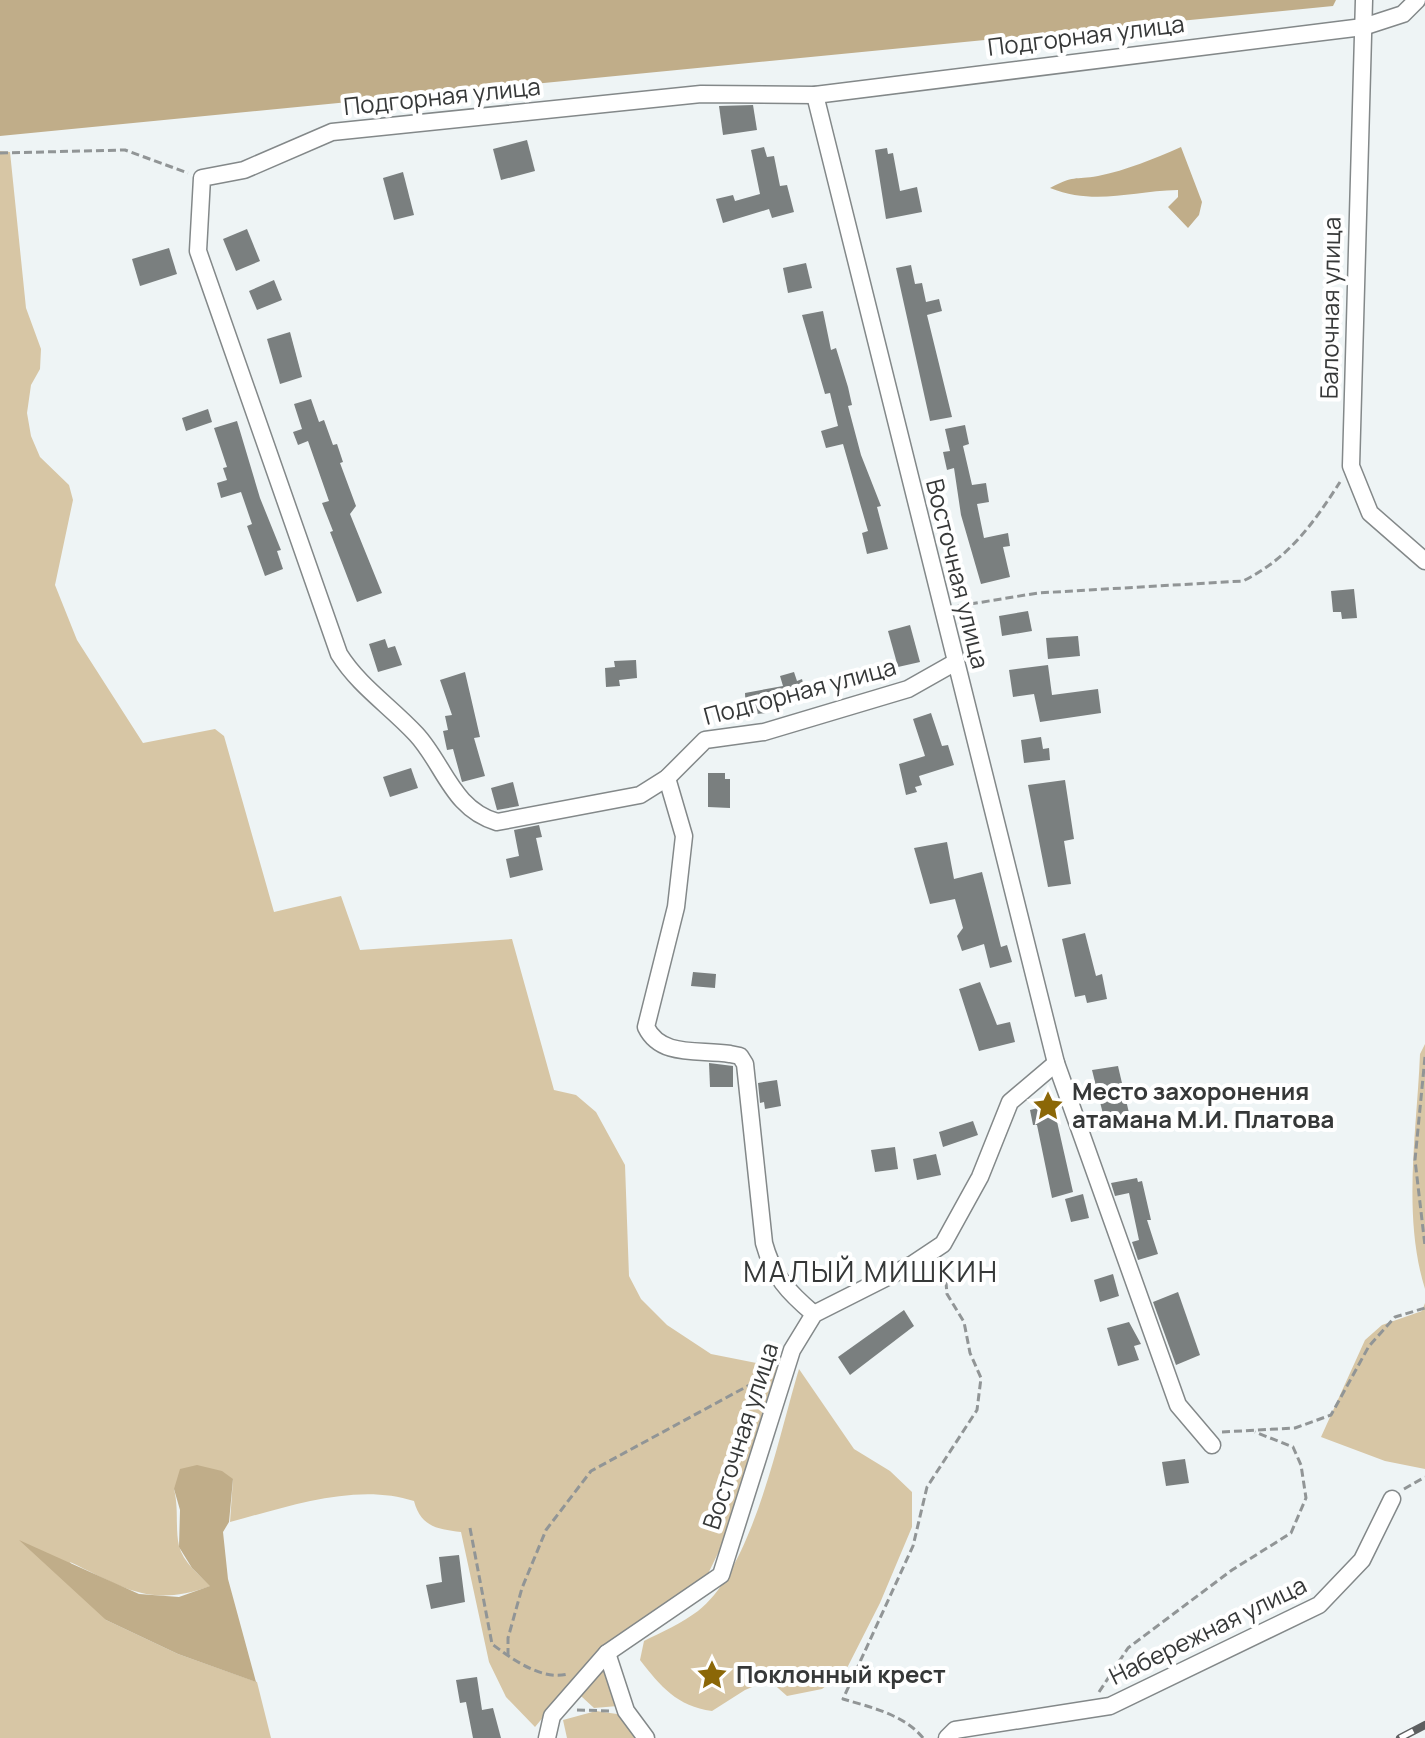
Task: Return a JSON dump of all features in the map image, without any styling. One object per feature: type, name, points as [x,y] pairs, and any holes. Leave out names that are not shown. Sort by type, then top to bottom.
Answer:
[{"type":"street","name":"Балочная улица","points":[[1364,0],[1351,466],[1370,513],[1425,561]]},
{"type":"street","name":"Подгорная улица","points":[[954,663],[908,689],[764,732],[705,740],[667,778],[640,795],[605,805],[497,822],[481,817],[468,808],[439,772],[419,737],[355,679],[339,654],[198,251],[202,178],[244,170],[332,132],[701,94],[815,95],[1363,27],[1403,14],[1417,0]]},
{"type":"street","name":"Восточная улица","points":[[815,95],[940,609],[1056,1063],[1178,1405],[1212,1445]]},
{"type":"street","points":[[667,778],[684,836],[676,907],[646,1027],[652,1039],[664,1048],[730,1054],[740,1056],[745,1064],[764,1243],[771,1271],[789,1293],[814,1314],[913,1264],[943,1244],[980,1177],[1010,1102],[1056,1063]]},
{"type":"street","name":"Восточная улица","points":[[555,1712],[607,1653],[721,1575],[787,1364],[814,1314]]},
{"type":"street","name":"Набережная улица","points":[[947,1738],[955,1730],[1110,1706],[1319,1605],[1362,1560],[1392,1499]]},
{"type":"street","points":[[607,1653],[626,1711],[646,1738]]},
{"type":"street","points":[[547,1738],[555,1712]]},
{"type":"path","points":[[0,153],[125,150],[202,178]]},
{"type":"path","points":[[940,609],[1038,593],[1243,581],[1268,568],[1309,529],[1351,466]]},
{"type":"path","points":[[1425,1057],[1415,1160],[1425,1246]]},
{"type":"path","points":[[923,1738],[916,1729],[881,1711],[843,1699],[913,1546],[927,1487],[977,1410],[981,1378],[970,1353],[964,1322],[947,1294],[943,1244]]},
{"type":"path","points":[[1199,1432],[1295,1428],[1331,1415],[1369,1346],[1395,1317],[1425,1308]]},
{"type":"path","points":[[508,1656],[508,1638],[522,1588],[546,1530],[591,1471],[787,1364]]},
{"type":"path","points":[[1079,1711],[1097,1696],[1128,1648],[1232,1570],[1291,1533],[1306,1498],[1301,1465],[1293,1447],[1255,1432]]},
{"type":"path","points":[[1392,1499],[1425,1477]]},
{"type":"path","points":[[470,1528],[492,1644],[519,1664],[559,1676],[595,1667]]},
{"type":"path","points":[[555,1712],[626,1711]]},
{"type":"shaded area","points":[[0,0],[1336,0],[1333,6],[0,136]]},
{"type":"shaded area","points":[[1181,147],[1202,202],[1199,215],[1188,228],[1168,207],[1178,197],[1178,190],[1098,197],[1050,188],[1069,180],[1130,167]]},
{"type":"shaded area","points":[[0,151],[10,152],[26,308],[41,349],[40,369],[31,385],[27,413],[31,436],[40,457],[69,485],[73,500],[55,585],[77,640],[143,743],[215,729],[224,736],[274,912],[341,896],[360,950],[512,939],[554,1090],[576,1095],[596,1112],[625,1165],[629,1276],[641,1299],[667,1325],[711,1354],[777,1367],[724,1541],[704,1582],[574,1680],[535,1727],[506,1697],[489,1662],[461,1532],[431,1525],[421,1516],[414,1501],[369,1494],[322,1499],[230,1522],[233,1479],[174,1489],[181,1552],[211,1586],[171,1595],[154,1595],[122,1587],[70,1562],[106,1620],[178,1654],[257,1682],[271,1738],[0,1738]]},
{"type":"shaded area","points":[[1425,1044],[1425,1289],[1414,1232],[1413,1172],[1420,1054]]},
{"type":"shaded area","points":[[1425,1303],[1425,1469],[1385,1461],[1321,1437],[1365,1340],[1382,1325],[1422,1311]]},
{"type":"shaded area","points":[[799,1369],[854,1449],[890,1471],[912,1492],[912,1527],[880,1603],[846,1670],[822,1689],[787,1696],[769,1680],[745,1690],[712,1711],[689,1705],[663,1687],[640,1660],[644,1641],[698,1611],[717,1591],[734,1564],[762,1499]]},
{"type":"shaded area","points":[[197,1465],[222,1471],[233,1479],[229,1522],[223,1532],[228,1579],[256,1682],[178,1654],[106,1620],[19,1540],[139,1594],[179,1597],[210,1586],[192,1568],[179,1547],[180,1510],[174,1489],[180,1469]]},
{"type":"shaded area","points":[[605,1665],[618,1706],[594,1708],[581,1696],[584,1686]]},
{"type":"shaded area","points":[[596,1711],[617,1714],[637,1738],[567,1738],[563,1720]]},
{"type":"building","points":[[753,105],[757,130],[723,135],[719,106]]},
{"type":"building","points":[[527,140],[535,171],[501,180],[493,149]]},
{"type":"building","points":[[764,147],[767,157],[774,156],[780,186],[787,185],[794,212],[772,218],[769,209],[723,223],[716,199],[733,195],[735,201],[760,194],[751,150]]},
{"type":"building","points":[[887,148],[888,154],[893,153],[900,191],[917,187],[922,212],[886,219],[875,150]]},
{"type":"building","points":[[403,172],[414,215],[394,220],[383,178]]},
{"type":"building","points":[[247,229],[260,261],[236,271],[223,239]]},
{"type":"building","points":[[169,248],[177,274],[140,286],[132,259]]},
{"type":"building","points":[[806,263],[812,288],[788,293],[783,268]]},
{"type":"building","points":[[911,265],[915,284],[922,283],[926,302],[939,299],[942,311],[927,315],[952,417],[930,421],[896,268]]},
{"type":"building","points":[[274,280],[282,300],[257,310],[249,291]]},
{"type":"building","points":[[823,311],[831,350],[836,348],[848,387],[852,405],[848,406],[861,455],[881,506],[877,507],[888,549],[867,554],[862,533],[868,531],[843,444],[826,448],[821,431],[838,426],[830,393],[825,394],[802,315]]},
{"type":"building","points":[[290,332],[302,377],[280,384],[267,339]]},
{"type":"building","points":[[311,399],[319,422],[324,420],[333,445],[337,444],[343,462],[340,463],[356,506],[350,514],[382,593],[357,602],[330,532],[333,531],[322,503],[329,501],[308,441],[298,445],[293,432],[302,429],[294,404]]},
{"type":"building","points":[[208,409],[212,422],[186,431],[182,418]]},
{"type":"building","points":[[237,421],[260,498],[281,550],[277,551],[283,569],[265,576],[247,526],[252,524],[241,492],[221,498],[217,483],[227,480],[223,468],[227,467],[214,428]]},
{"type":"building","points":[[965,425],[969,444],[963,446],[972,485],[986,483],[989,502],[977,504],[984,538],[1008,533],[1010,546],[1003,547],[1010,577],[981,584],[961,515],[954,468],[947,470],[943,452],[950,451],[945,429]]},
{"type":"building","points":[[1354,589],[1357,618],[1342,619],[1341,612],[1333,612],[1331,591]]},
{"type":"building","points":[[1028,611],[1032,631],[1002,636],[999,616]]},
{"type":"building","points":[[910,625],[920,662],[898,667],[888,631]]},
{"type":"building","points":[[1078,636],[1080,656],[1048,659],[1046,638]]},
{"type":"building","points":[[385,639],[388,648],[395,646],[402,665],[378,672],[369,644]]},
{"type":"building","points":[[636,660],[637,678],[619,680],[620,686],[606,687],[605,668],[615,667],[614,661]]},
{"type":"building","points":[[1048,665],[1052,695],[1098,689],[1101,713],[1040,722],[1034,694],[1013,697],[1009,670]]},
{"type":"building","points":[[465,672],[480,737],[474,738],[485,776],[462,782],[453,749],[447,750],[443,731],[448,730],[445,716],[452,715],[440,680]]},
{"type":"building","points":[[794,672],[797,681],[802,679],[807,699],[766,713],[746,715],[745,693],[783,686],[780,676]]},
{"type":"building","points":[[931,713],[942,746],[948,745],[954,765],[919,776],[922,785],[915,787],[917,792],[906,795],[899,764],[925,756],[913,719]]},
{"type":"building","points":[[1041,737],[1043,749],[1049,748],[1050,760],[1024,763],[1021,740]]},
{"type":"building","points":[[411,768],[418,788],[390,797],[383,777]]},
{"type":"building","points":[[708,773],[725,773],[725,779],[730,779],[730,808],[708,807]]},
{"type":"building","points":[[1065,780],[1074,839],[1064,841],[1071,884],[1048,887],[1028,785]]},
{"type":"building","points":[[513,782],[519,806],[497,810],[491,788]]},
{"type":"building","points":[[539,825],[542,837],[536,838],[543,870],[510,878],[506,859],[519,856],[514,830]]},
{"type":"building","points":[[947,842],[954,879],[982,872],[1001,947],[1007,945],[1012,962],[990,968],[984,944],[962,951],[957,936],[963,928],[955,899],[930,904],[914,848]]},
{"type":"building","points":[[1085,933],[1096,976],[1102,974],[1107,999],[1087,1003],[1085,995],[1075,997],[1062,939]]},
{"type":"building","points":[[693,972],[716,974],[715,988],[691,986]]},
{"type":"building","points":[[980,982],[997,1025],[1010,1022],[1015,1042],[979,1051],[959,989]]},
{"type":"building","points":[[709,1063],[733,1066],[733,1087],[710,1087]]},
{"type":"building","points":[[1118,1066],[1129,1113],[1104,1118],[1092,1070]]},
{"type":"building","points":[[777,1080],[781,1106],[765,1109],[764,1102],[760,1103],[758,1083]]},
{"type":"building","points":[[1053,1104],[1073,1192],[1052,1198],[1037,1125],[1033,1125],[1030,1110]]},
{"type":"building","points":[[973,1121],[978,1135],[943,1147],[939,1132]]},
{"type":"building","points":[[895,1147],[898,1169],[875,1172],[871,1150]]},
{"type":"building","points":[[936,1154],[941,1175],[917,1180],[913,1159]]},
{"type":"building","points":[[1137,1178],[1138,1182],[1142,1181],[1151,1220],[1147,1220],[1158,1254],[1138,1260],[1132,1242],[1139,1240],[1129,1193],[1115,1196],[1111,1183]]},
{"type":"building","points":[[1083,1194],[1089,1218],[1071,1222],[1065,1199]]},
{"type":"building","points":[[1113,1274],[1119,1296],[1100,1302],[1094,1280]]},
{"type":"building","points":[[1178,1292],[1200,1355],[1176,1365],[1153,1302]]},
{"type":"building","points":[[904,1310],[914,1326],[850,1375],[838,1357]]},
{"type":"building","points":[[1129,1322],[1141,1344],[1134,1346],[1139,1360],[1118,1366],[1107,1328]]},
{"type":"building","points":[[1185,1459],[1189,1483],[1166,1486],[1162,1462]]},
{"type":"building","points":[[459,1555],[465,1602],[431,1609],[426,1585],[442,1582],[439,1557]]},
{"type":"building","points":[[477,1677],[482,1710],[493,1708],[501,1738],[473,1738],[466,1702],[460,1703],[456,1680]]},
{"type":"railway","points":[[1400,1738],[1425,1725]]},
{"type":"place","name":"Место захоронения атамана М.И. Платова","points":[[1048,1106]]},
{"type":"place","name":"Поклонный крест","points":[[712,1675]]},
{"type":"district","name":"МАЛЫЙ МИШКИН","points":[[871,1272]]}]
